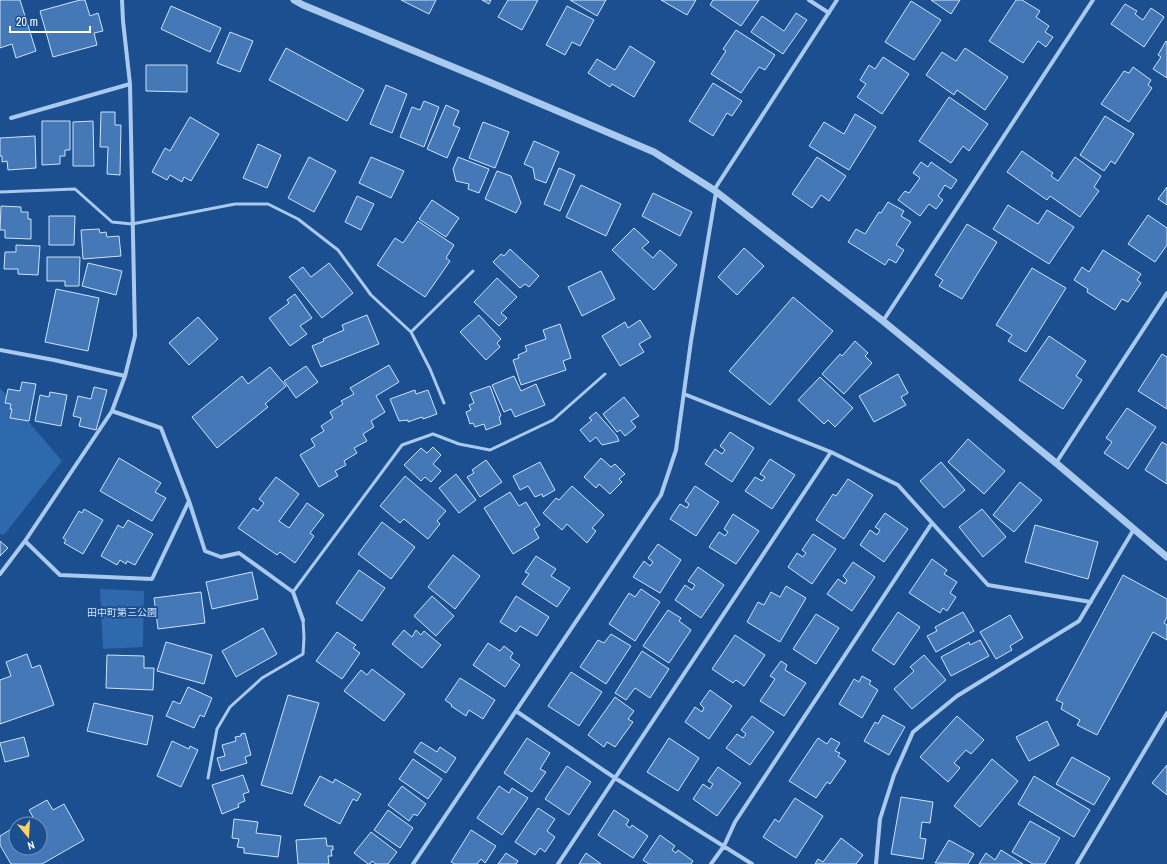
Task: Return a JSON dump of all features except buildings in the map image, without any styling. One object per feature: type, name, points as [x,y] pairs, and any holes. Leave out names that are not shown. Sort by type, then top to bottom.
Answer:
[{"type":"street","points":[[0,574],[25,541],[112,411],[125,376],[135,336],[130,84],[122,21],[122,0]]},
{"type":"street","points":[[294,0],[654,152],[715,191],[883,321],[1056,463],[1167,557]]},
{"type":"street","points":[[809,0],[829,13]]},
{"type":"street","points":[[413,864],[661,495],[676,450],[715,191],[837,0]]},
{"type":"street","points":[[883,321],[1093,0]]},
{"type":"street","points":[[10,118],[130,84]]},
{"type":"street","points":[[1056,463],[1167,293]]},
{"type":"street","points":[[0,350],[54,360],[125,376]]},
{"type":"street","points":[[684,394],[831,452],[898,485],[988,585],[1091,602]]},
{"type":"street","points":[[112,411],[162,428],[189,501],[204,551],[221,557],[239,553],[293,592],[303,620]]},
{"type":"street","points":[[558,864],[831,452]]},
{"type":"street","points":[[25,541],[60,575],[152,579],[189,501]]},
{"type":"street","points":[[711,864],[724,846],[735,822],[932,523]]},
{"type":"street","points":[[876,864],[880,819],[894,775],[913,732],[957,696],[1079,621],[1134,529]]},
{"type":"street","points":[[516,711],[615,778],[752,864]]},
{"type":"street","points":[[1077,864],[1167,713]]},
{"type":"lane","points":[[0,192],[75,189],[112,222],[132,224],[235,204],[268,204],[298,219],[338,250],[371,295],[411,332],[430,369],[444,404]]},
{"type":"lane","points":[[411,332],[473,271]]},
{"type":"lane","points":[[293,592],[402,445],[433,434],[459,444],[490,450],[553,420],[605,374]]},
{"type":"lane","points":[[208,778],[217,730],[230,708],[262,678],[303,654],[303,620]]},
{"type":"green space","points":[[0,388],[62,461],[4,535],[0,534]]},
{"type":"green space","name":"田中町第三公園","points":[[100,589],[144,591],[143,647],[103,649]]}]
